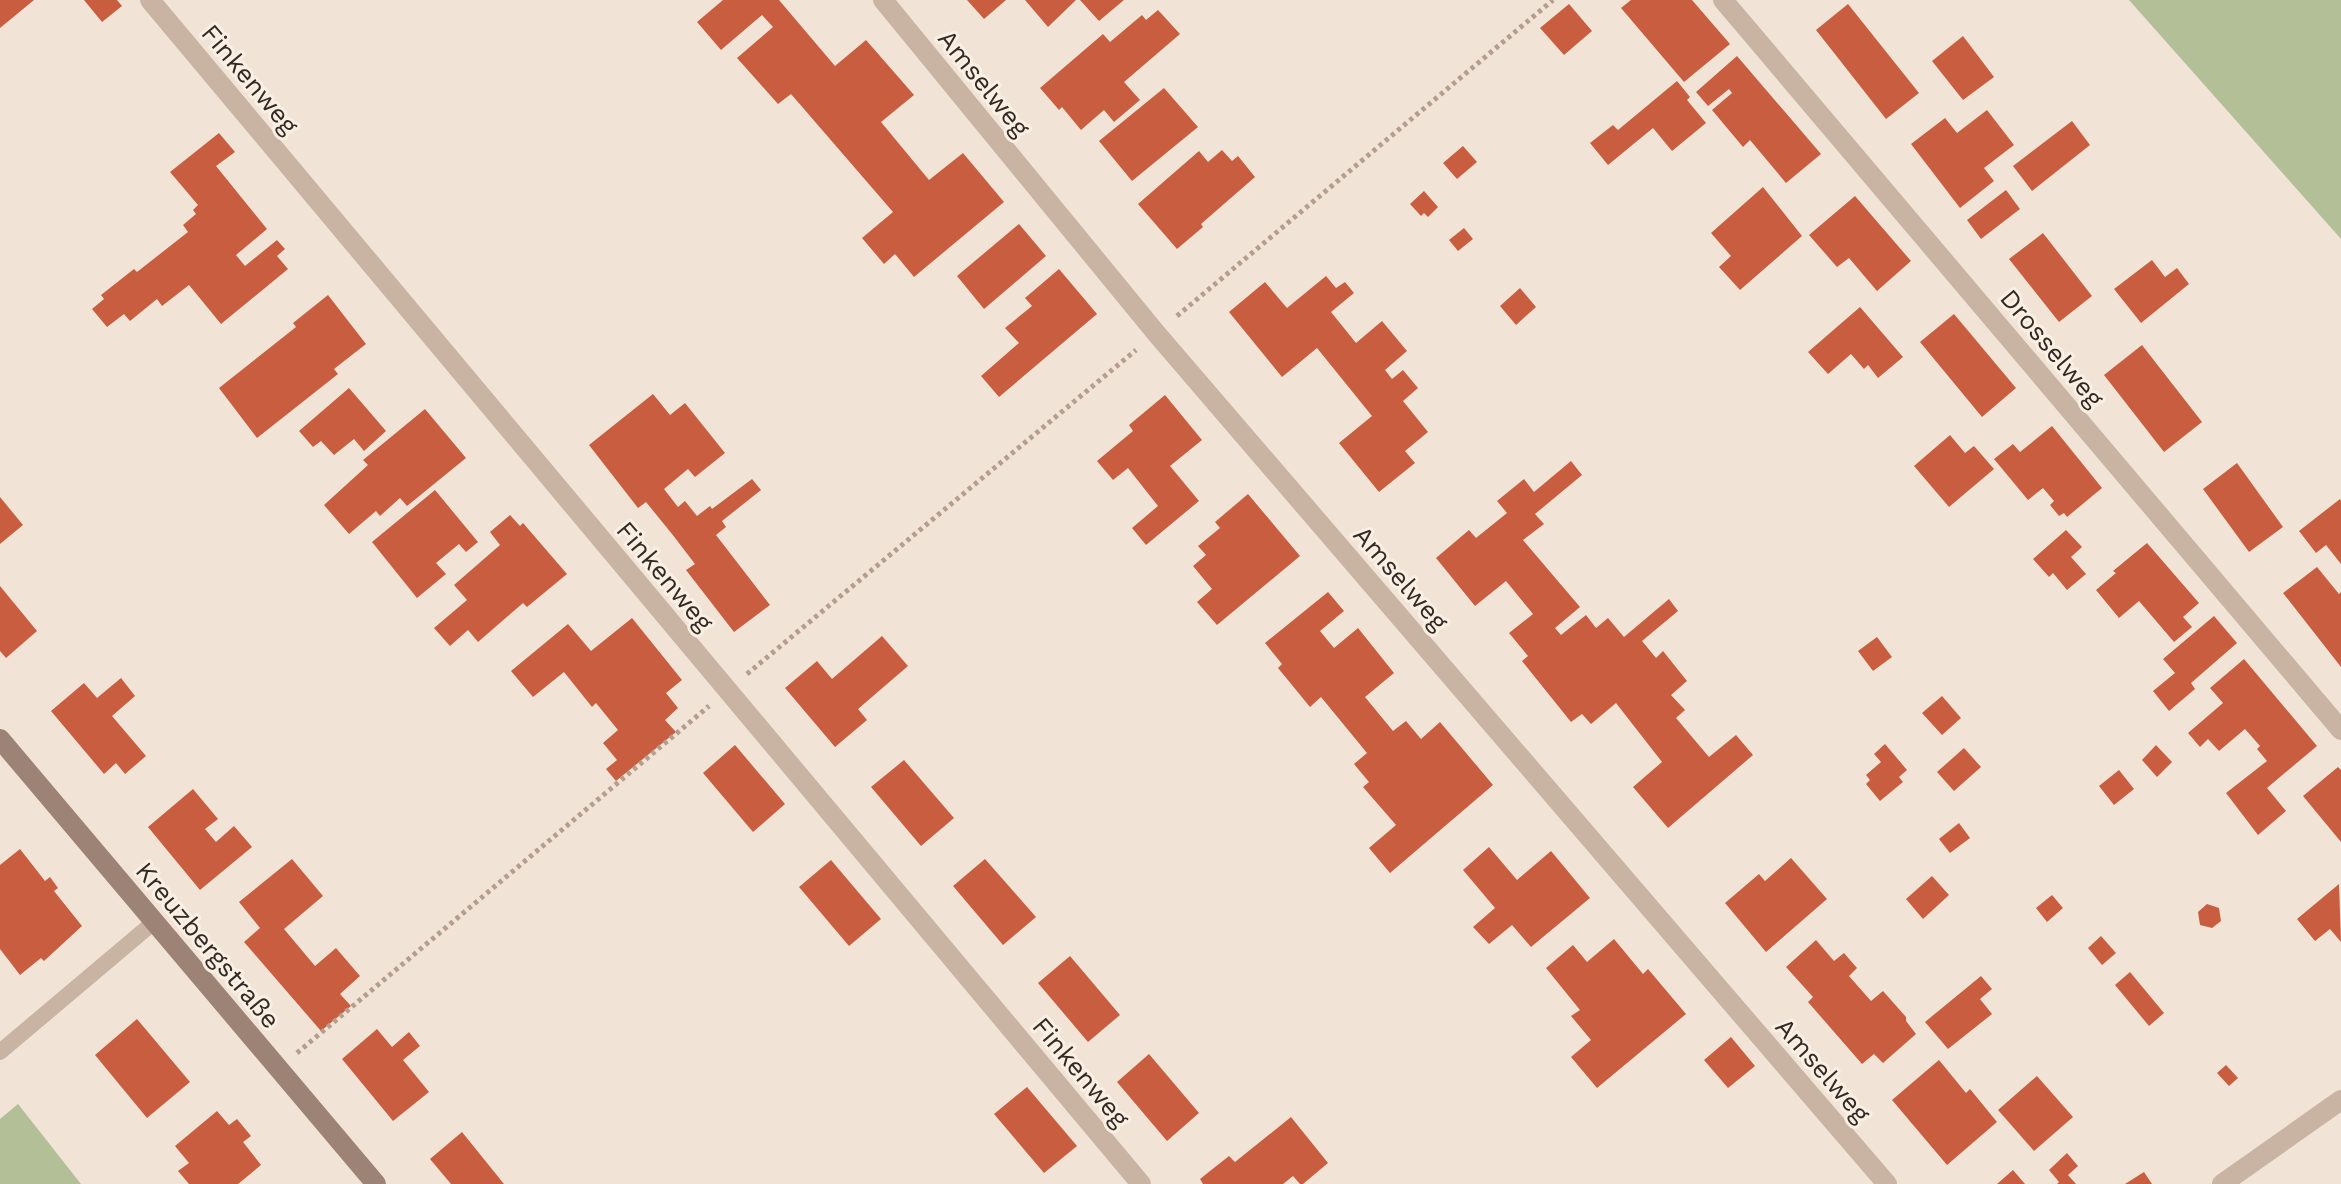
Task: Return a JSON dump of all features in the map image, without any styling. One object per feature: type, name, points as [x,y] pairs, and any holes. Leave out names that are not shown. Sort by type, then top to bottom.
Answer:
[{"type":"street","name":"Finkenweg","points":[[150,0],[1141,1184]]},
{"type":"street","name":"Amselweg","points":[[883,0],[1156,333],[1887,1184]]},
{"type":"street","name":"Drosselweg","points":[[1723,0],[2341,730]]},
{"type":"street","name":"Kreuzbergstraße","points":[[0,739],[376,1184]]},
{"type":"street","points":[[2222,1184],[2341,1100]]},
{"type":"lane","points":[[0,1052],[154,922]]},
{"type":"path","points":[[279,1069],[1553,0]]},
{"type":"green space","points":[[2129,0],[2341,0],[2341,239]]},
{"type":"green space","points":[[18,1104],[81,1184],[0,1184],[0,1119]]},
{"type":"building","points":[[0,0],[34,0],[0,28]]},
{"type":"building","points":[[84,0],[117,0],[122,6],[102,22]]},
{"type":"building","points":[[723,0],[779,0],[835,66],[866,40],[914,95],[881,122],[929,180],[963,153],[1004,202],[914,277],[895,254],[884,264],[862,238],[893,212],[791,94],[778,104],[737,58],[773,27],[762,15],[721,50],[697,22]]},
{"type":"building","points":[[967,0],[1006,0],[984,19]]},
{"type":"building","points":[[1025,0],[1076,0],[1048,27]]},
{"type":"building","points":[[1080,0],[1124,0],[1099,21]]},
{"type":"building","points":[[1631,0],[1692,0],[1730,44],[1684,82],[1621,8]]},
{"type":"building","points":[[1569,4],[1592,31],[1564,55],[1540,28]]},
{"type":"building","points":[[1848,4],[1919,93],[1886,119],[1816,30]]},
{"type":"building","points":[[1158,10],[1180,34],[1124,82],[1140,100],[1114,122],[1104,110],[1081,130],[1062,107],[1059,110],[1040,88],[1103,34],[1110,42],[1142,15],[1146,20]]},
{"type":"building","points":[[1963,36],[1994,77],[1963,100],[1932,61]]},
{"type":"building","points":[[1737,56],[1821,154],[1786,183],[1750,140],[1743,147],[1712,110],[1732,93],[1729,89],[1708,106],[1696,92]]},
{"type":"building","points":[[1677,81],[1690,97],[1687,100],[1706,123],[1672,151],[1653,128],[1608,165],[1590,143],[1613,125],[1618,130]]},
{"type":"building","points":[[1164,88],[1198,127],[1132,181],[1099,141]]},
{"type":"building","points":[[1987,110],[2014,145],[1984,168],[1994,181],[1960,208],[1911,144],[1945,118],[1957,133]]},
{"type":"building","points":[[2072,121],[2090,145],[2032,191],[2013,166]]},
{"type":"building","points":[[219,133],[235,152],[216,166],[267,229],[236,255],[245,266],[277,240],[285,249],[277,256],[288,269],[221,324],[189,285],[162,306],[157,299],[130,321],[124,314],[107,327],[92,309],[104,299],[101,295],[134,269],[137,272],[188,232],[183,225],[196,214],[193,210],[198,205],[170,172]]},
{"type":"building","points":[[1463,146],[1477,162],[1457,179],[1443,163]]},
{"type":"building","points":[[1222,150],[1232,161],[1238,156],[1255,177],[1177,249],[1138,204],[1199,151],[1208,162]]},
{"type":"building","points":[[1763,187],[1802,236],[1740,290],[1719,267],[1731,256],[1711,233]]},
{"type":"building","points":[[2006,190],[2020,209],[1981,239],[1967,220]]},
{"type":"building","points":[[1424,191],[1438,207],[1428,217],[1424,213],[1421,216],[1410,204]]},
{"type":"building","points":[[1855,196],[1911,261],[1877,291],[1849,258],[1837,267],[1809,235]]},
{"type":"building","points":[[1019,224],[1046,256],[984,309],[957,276]]},
{"type":"building","points":[[1464,228],[1473,239],[1458,251],[1449,240]]},
{"type":"building","points":[[2043,233],[2092,296],[2059,322],[2009,259]]},
{"type":"building","points":[[2152,260],[2165,277],[2177,268],[2189,284],[2141,323],[2114,289]]},
{"type":"building","points":[[1059,269],[1097,314],[999,397],[981,376],[1019,343],[1005,328],[1032,306],[1025,298]]},
{"type":"building","points":[[1326,276],[1336,288],[1345,282],[1354,293],[1331,312],[1356,343],[1382,321],[1407,351],[1385,370],[1392,379],[1403,370],[1418,388],[1403,401],[1428,432],[1405,451],[1415,463],[1379,492],[1339,443],[1372,416],[1317,348],[1282,377],[1229,312],[1265,282],[1287,308]]},
{"type":"building","points":[[1520,288],[1536,307],[1516,325],[1500,306]]},
{"type":"building","points":[[328,295],[366,344],[334,369],[338,374],[257,438],[219,388],[296,327],[293,323]]},
{"type":"building","points":[[1860,307],[1903,357],[1878,378],[1868,365],[1864,369],[1851,354],[1828,374],[1808,352]]},
{"type":"building","points":[[1954,314],[2016,388],[1982,417],[1920,342]]},
{"type":"building","points":[[2142,345],[2202,422],[2164,452],[2104,375]]},
{"type":"building","points":[[349,388],[386,431],[364,451],[354,439],[334,455],[321,441],[313,447],[299,431]]},
{"type":"building","points":[[653,394],[670,415],[685,403],[725,453],[695,477],[688,469],[664,489],[678,507],[685,501],[697,516],[710,506],[712,509],[752,479],[761,490],[722,521],[726,527],[716,535],[770,605],[734,632],[686,570],[695,564],[672,534],[646,502],[638,508],[589,445]]},
{"type":"building","points":[[1165,395],[1202,440],[1170,466],[1199,501],[1146,545],[1132,528],[1158,506],[1128,468],[1113,480],[1097,461],[1133,431],[1129,425]]},
{"type":"building","points":[[425,409],[466,458],[407,506],[400,498],[380,516],[376,511],[349,534],[324,505],[368,465],[363,460]]},
{"type":"building","points":[[2052,426],[2102,488],[2067,517],[2064,513],[2059,516],[2050,505],[2054,501],[2043,488],[2028,500],[1994,459],[2013,444],[2020,452]]},
{"type":"building","points":[[1950,435],[1965,453],[1974,446],[1994,469],[1949,507],[1914,466]]},
{"type":"building","points":[[1571,461],[1582,475],[1535,514],[1544,524],[1523,540],[1580,607],[1555,628],[1561,635],[1586,615],[1596,628],[1608,618],[1624,637],[1669,599],[1678,611],[1642,641],[1656,658],[1663,651],[1687,681],[1671,695],[1685,710],[1676,718],[1709,757],[1736,735],[1753,755],[1668,828],[1633,787],[1662,762],[1616,703],[1591,724],[1582,714],[1571,722],[1522,661],[1528,656],[1509,633],[1533,614],[1506,581],[1475,606],[1436,558],[1469,530],[1476,538],[1507,513],[1497,501],[1524,479],[1534,492]]},
{"type":"building","points":[[2237,463],[2283,527],[2249,552],[2203,489]]},
{"type":"building","points":[[435,490],[478,542],[466,552],[459,544],[436,563],[446,574],[417,598],[372,542]]},
{"type":"building","points":[[1248,494],[1300,556],[1217,625],[1197,602],[1212,589],[1193,566],[1206,555],[1198,546],[1220,528],[1215,522]]},
{"type":"building","points":[[0,497],[23,525],[0,544]]},
{"type":"building","points":[[2340,499],[2341,564],[2326,545],[2316,553],[2299,531]]},
{"type":"building","points":[[510,515],[520,526],[523,523],[567,574],[527,607],[523,603],[478,642],[468,630],[450,646],[434,628],[467,600],[454,585],[500,545],[490,532]]},
{"type":"building","points":[[2066,530],[2082,547],[2071,557],[2086,574],[2067,590],[2053,573],[2049,577],[2033,559]]},
{"type":"building","points":[[2147,543],[2199,603],[2183,617],[2192,627],[2174,642],[2139,601],[2119,618],[2096,590],[2116,573],[2113,571]]},
{"type":"building","points":[[2317,567],[2339,594],[2341,592],[2341,667],[2283,593]]},
{"type":"building","points":[[0,586],[37,631],[6,658],[0,651]]},
{"type":"building","points":[[1328,592],[1344,611],[1320,631],[1334,648],[1358,628],[1394,673],[1365,697],[1393,731],[1406,721],[1421,739],[1440,722],[1493,785],[1390,873],[1369,848],[1396,825],[1363,787],[1369,782],[1354,764],[1367,753],[1321,697],[1310,707],[1278,668],[1282,664],[1265,643]]},
{"type":"building","points":[[2214,616],[2237,643],[2191,683],[2195,689],[2169,711],[2153,691],[2175,673],[2163,659]]},
{"type":"building","points":[[632,618],[682,680],[666,693],[678,708],[665,720],[676,732],[616,781],[606,769],[617,760],[603,743],[618,730],[596,703],[592,707],[564,672],[533,697],[511,671],[568,624],[591,651]]},
{"type":"building","points":[[882,636],[908,666],[858,709],[867,720],[835,747],[785,688],[817,661],[832,679]]},
{"type":"building","points":[[1877,637],[1892,657],[1873,671],[1858,651]]},
{"type":"building","points":[[2244,659],[2317,746],[2267,788],[2286,811],[2258,835],[2226,793],[2267,761],[2257,749],[2260,746],[2245,729],[2219,751],[2208,739],[2200,747],[2188,733],[2223,703],[2210,688]]},
{"type":"building","points":[[121,678],[135,696],[112,716],[146,756],[125,774],[116,763],[104,774],[51,711],[84,683],[97,698]]},
{"type":"building","points":[[1942,696],[1961,718],[1942,735],[1922,713]]},
{"type":"building","points":[[1885,744],[1907,770],[1899,777],[1903,782],[1880,801],[1866,784],[1870,780],[1866,775],[1881,762],[1874,754]]},
{"type":"building","points":[[735,745],[785,804],[753,832],[703,773]]},
{"type":"building","points":[[2156,745],[2172,762],[2157,777],[2142,760]]},
{"type":"building","points":[[1964,748],[1981,767],[1954,791],[1937,772]]},
{"type":"building","points":[[904,760],[954,818],[921,846],[871,787]]},
{"type":"building","points":[[2338,767],[2341,770],[2341,842],[2303,796]]},
{"type":"building","points":[[2119,770],[2134,789],[2114,805],[2099,786]]},
{"type":"building","points":[[193,789],[218,819],[205,829],[216,842],[234,826],[252,847],[200,890],[148,827]]},
{"type":"building","points":[[1959,823],[1970,838],[1950,853],[1939,839]]},
{"type":"building","points":[[1489,847],[1517,880],[1551,851],[1590,898],[1531,947],[1512,925],[1489,944],[1473,927],[1495,908],[1463,870]]},
{"type":"building","points":[[20,849],[45,881],[50,877],[58,888],[54,891],[82,926],[44,961],[41,958],[20,975],[0,949],[0,865]]},
{"type":"building","points":[[1791,858],[1827,899],[1766,952],[1725,903],[1759,874],[1765,881]]},
{"type":"building","points":[[292,859],[323,896],[284,929],[315,966],[336,948],[360,976],[340,994],[351,1006],[321,1031],[244,942],[260,928],[239,902]]},
{"type":"building","points":[[985,859],[1036,917],[1003,945],[953,886]]},
{"type":"building","points":[[831,860],[881,919],[849,946],[799,887]]},
{"type":"building","points":[[1932,876],[1949,895],[1923,919],[1906,899]]},
{"type":"building","points":[[2339,884],[2341,942],[2330,929],[2315,941],[2297,919]]},
{"type":"building","points":[[2052,895],[2063,908],[2047,922],[2036,908]]},
{"type":"building","points":[[2207,904],[2219,908],[2221,921],[2212,928],[2200,925],[2198,912]]},
{"type":"building","points":[[2101,936],[2116,953],[2102,965],[2088,948]]},
{"type":"building","points":[[1614,939],[1643,974],[1648,969],[1686,1014],[1597,1088],[1571,1057],[1591,1040],[1571,1016],[1580,1010],[1546,968],[1573,945],[1587,962]]},
{"type":"building","points":[[1816,940],[1834,961],[1844,953],[1857,968],[1849,976],[1871,1001],[1883,991],[1906,1017],[1916,1034],[1883,1063],[1874,1054],[1862,1064],[1808,1002],[1813,997],[1786,967]]},
{"type":"building","points":[[1070,956],[1120,1015],[1088,1042],[1038,983]]},
{"type":"building","points":[[2130,972],[2164,1013],[2149,1026],[2115,985]]},
{"type":"building","points":[[1981,976],[1992,989],[1980,999],[1992,1014],[1948,1049],[1925,1022]]},
{"type":"building","points":[[137,1019],[190,1082],[147,1118],[95,1055]]},
{"type":"building","points":[[377,1029],[392,1047],[409,1032],[420,1046],[403,1060],[429,1092],[393,1121],[342,1059]]},
{"type":"building","points":[[1731,1037],[1755,1066],[1728,1088],[1704,1060]]},
{"type":"building","points":[[1149,1054],[1199,1113],[1167,1141],[1117,1082]]},
{"type":"building","points":[[1939,1060],[1966,1093],[1970,1089],[1997,1122],[1947,1165],[1892,1100]]},
{"type":"building","points":[[2226,1065],[2238,1078],[2229,1086],[2217,1073]]},
{"type":"building","points":[[2037,1076],[2073,1117],[2034,1151],[1998,1110]]},
{"type":"building","points":[[1027,1087],[1077,1146],[1044,1173],[994,1114]]},
{"type":"building","points":[[217,1111],[229,1125],[237,1119],[251,1136],[243,1142],[261,1165],[238,1184],[189,1184],[178,1171],[189,1163],[175,1146]]},
{"type":"building","points":[[1291,1117],[1328,1163],[1303,1184],[1293,1176],[1283,1184],[1203,1184],[1200,1179],[1229,1156],[1235,1162]]},
{"type":"building","points":[[462,1132],[504,1184],[451,1184],[430,1159]]},
{"type":"building","points":[[2067,1153],[2078,1166],[2068,1175],[2076,1184],[2057,1184],[2059,1182],[2049,1170]]},
{"type":"building","points":[[2013,1170],[2025,1184],[1997,1184]]},
{"type":"building","points":[[2144,1172],[2152,1184],[2125,1184]]}]
